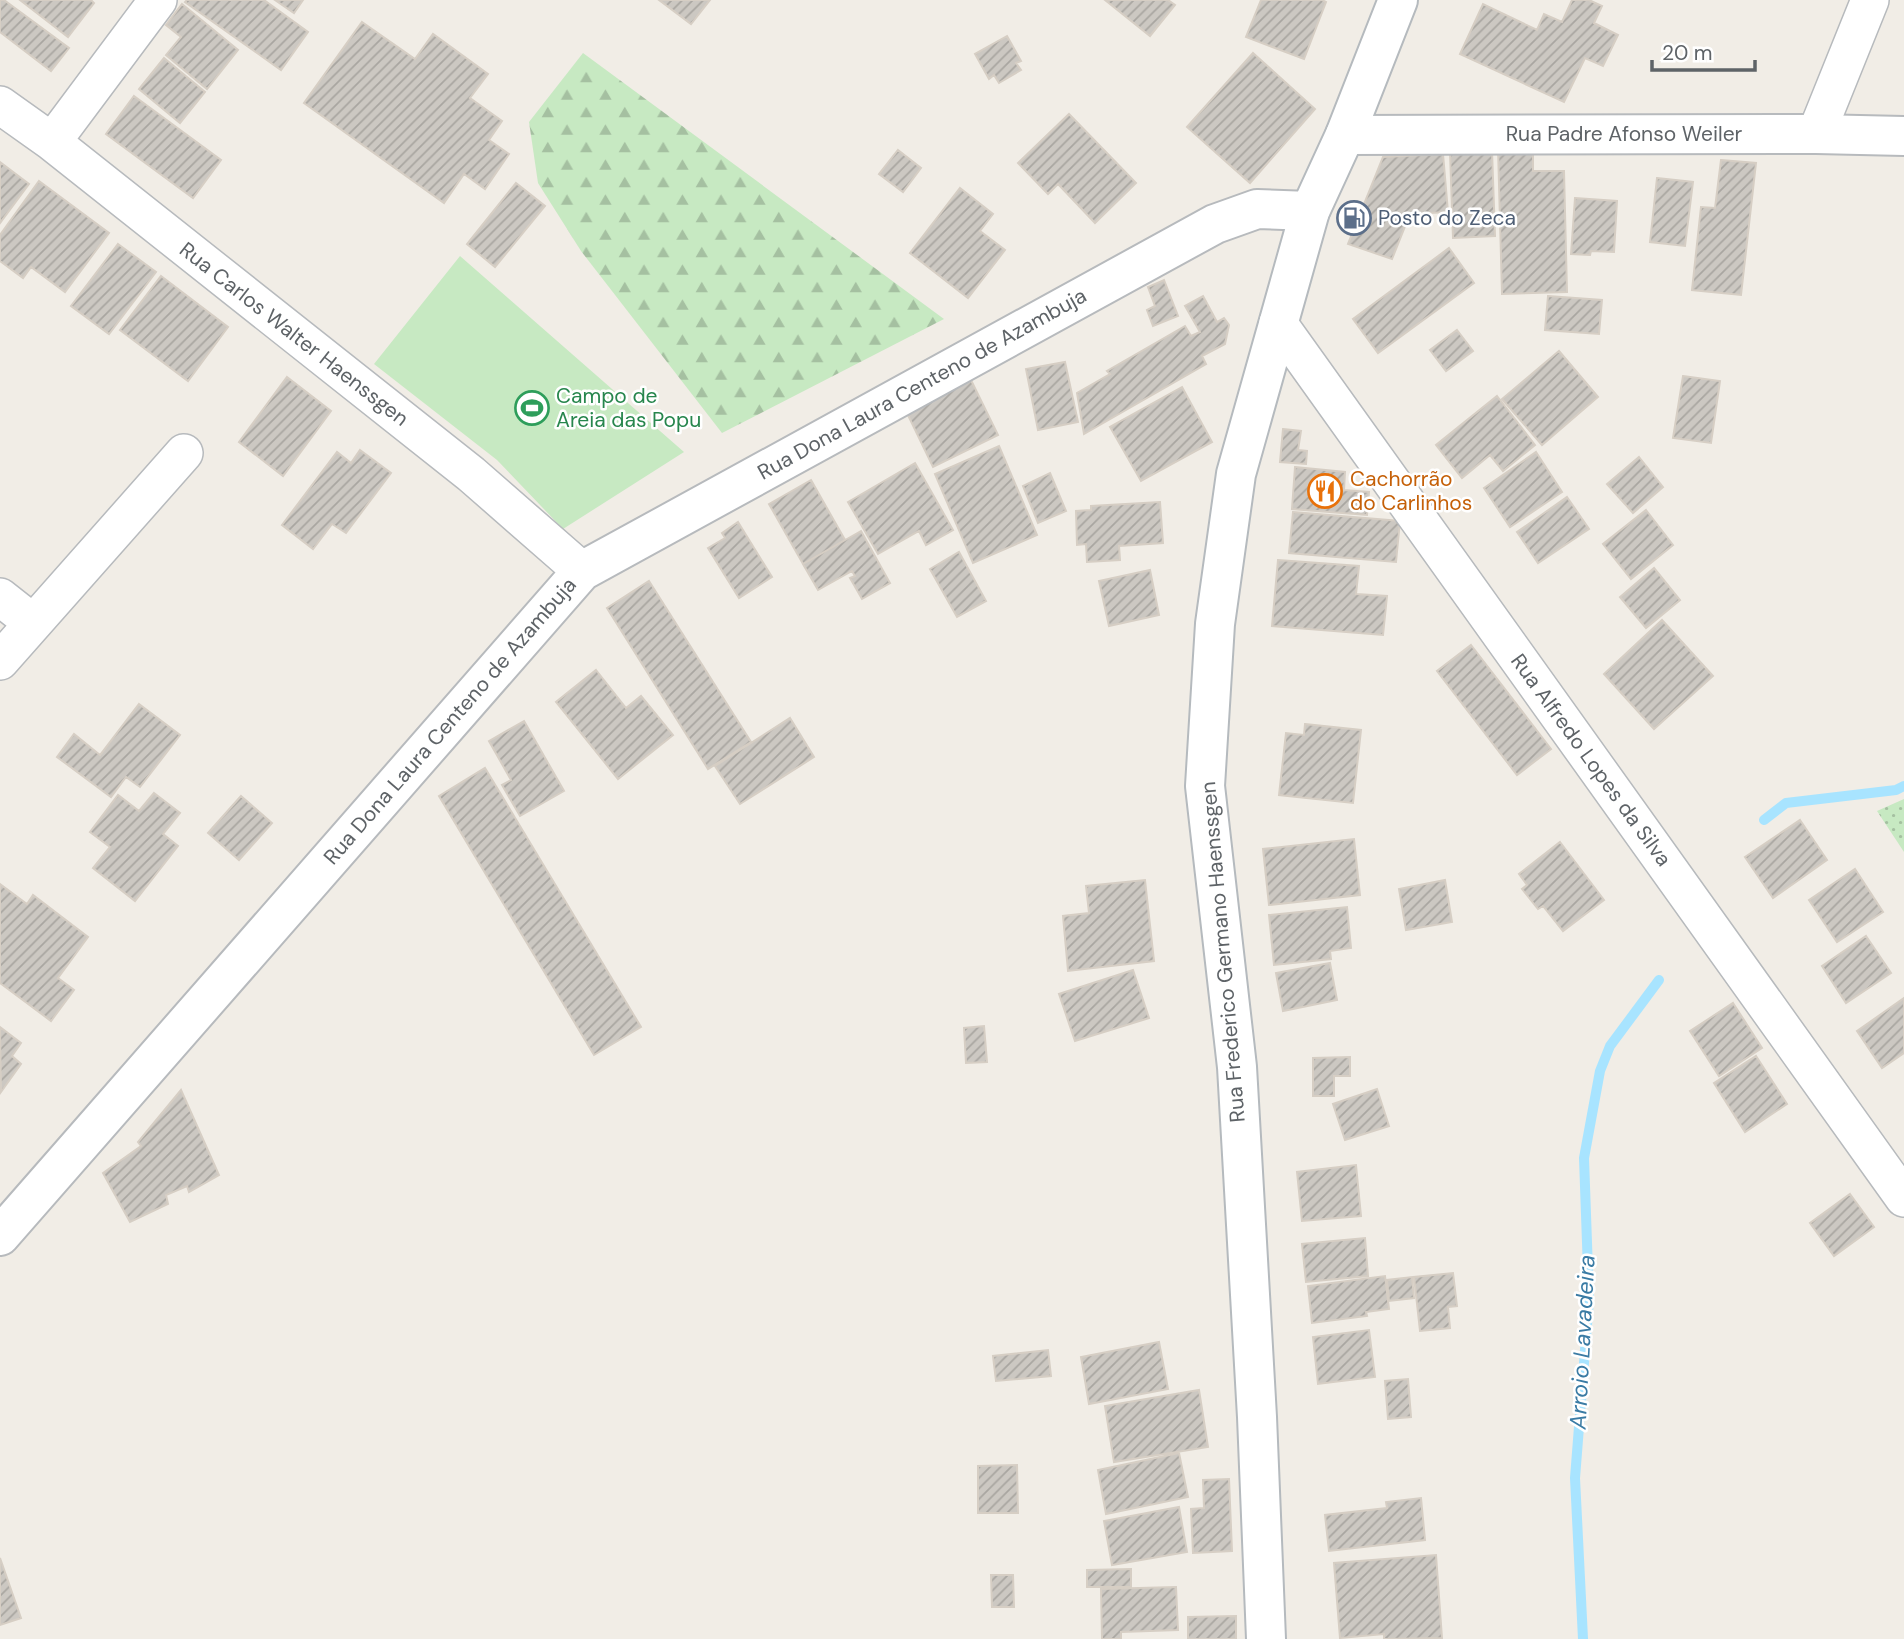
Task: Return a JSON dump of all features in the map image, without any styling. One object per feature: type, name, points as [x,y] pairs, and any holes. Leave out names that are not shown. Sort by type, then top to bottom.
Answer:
[{"type":"street","points":[[52,142],[158,0]]},
{"type":"street","name":"Rua Frederico Germano Haenssgen","points":[[1266,1639],[1257,1417],[1237,1067],[1205,786],[1215,624],[1236,474],[1310,211],[1345,135],[1398,0]]},
{"type":"street","points":[[1816,134],[1870,0]]},
{"type":"street","name":"Rua Carlos Walter Haenssgen","points":[[0,105],[52,142],[471,474],[582,570]]},
{"type":"street","name":"Rua Padre Afonso Weiler","points":[[1345,135],[1904,136]]},
{"type":"street","name":"Rua Dona Laura Centeno de Azambuja","points":[[1,1231],[582,570],[1215,224],[1257,209],[1310,211]]},
{"type":"street","name":"Rua Alfredo Lopes da Silva","points":[[1278,323],[1904,1198]]},
{"type":"street","points":[[0,661],[184,453]]},
{"type":"street","points":[[0,597],[33,623]]},
{"type":"green space","points":[[583,53],[944,319],[722,433],[581,251],[538,183],[529,122]]},
{"type":"green space","name":"Campo de Areia das Popu","points":[[460,256],[684,452],[563,529],[497,460],[374,364]]},
{"type":"green space","points":[[1904,799],[1904,852],[1877,811]]},
{"type":"building","points":[[0,0],[4,0],[69,48],[51,71],[0,32]]},
{"type":"building","points":[[20,0],[91,0],[94,3],[68,37]]},
{"type":"building","points":[[264,0],[308,32],[281,70],[185,2]]},
{"type":"building","points":[[275,0],[303,0],[294,13]]},
{"type":"building","points":[[659,0],[710,0],[691,24]]},
{"type":"building","points":[[1105,0],[1168,0],[1175,5],[1150,36]]},
{"type":"building","points":[[1261,0],[1326,2],[1304,59],[1246,37]]},
{"type":"building","points":[[1572,0],[1589,0],[1602,6],[1594,23],[1618,35],[1603,66],[1585,58],[1564,102],[1460,54],[1483,4],[1537,30],[1544,14],[1562,22]]},
{"type":"building","points":[[182,4],[238,50],[207,89],[166,55],[181,37],[166,25]]},
{"type":"building","points":[[362,22],[415,59],[433,34],[488,74],[470,98],[502,121],[489,140],[509,154],[485,189],[464,174],[444,203],[304,103]]},
{"type":"building","points":[[1007,36],[1021,61],[1016,63],[1021,70],[999,83],[994,75],[989,79],[975,54]]},
{"type":"building","points":[[1253,53],[1315,109],[1250,183],[1187,127]]},
{"type":"building","points":[[164,58],[205,92],[180,123],[139,89]]},
{"type":"building","points":[[134,96],[221,160],[193,198],[106,134]]},
{"type":"building","points":[[1069,114],[1136,183],[1095,223],[1058,184],[1048,194],[1018,163]]},
{"type":"building","points":[[1533,147],[1533,171],[1564,171],[1567,292],[1502,294],[1498,148]]},
{"type":"building","points":[[898,150],[921,168],[903,192],[879,174]]},
{"type":"building","points":[[1492,150],[1495,236],[1453,238],[1450,152]]},
{"type":"building","points":[[1443,154],[1448,212],[1410,214],[1392,259],[1348,244],[1383,157]]},
{"type":"building","points":[[1721,160],[1756,163],[1741,295],[1692,290],[1701,207],[1715,208]]},
{"type":"building","points":[[0,162],[29,184],[0,223]]},
{"type":"building","points":[[1657,178],[1693,182],[1685,246],[1650,242]]},
{"type":"building","points":[[39,181],[109,233],[65,292],[31,267],[23,278],[0,261],[0,235]]},
{"type":"building","points":[[516,183],[545,206],[495,267],[467,244]]},
{"type":"building","points":[[960,188],[993,214],[980,231],[1005,250],[968,298],[910,253]]},
{"type":"building","points":[[1575,198],[1617,201],[1614,252],[1571,254]]},
{"type":"building","points":[[118,244],[156,272],[109,334],[71,306]]},
{"type":"building","points":[[1449,248],[1474,283],[1378,353],[1353,319]]},
{"type":"building","points":[[161,276],[228,327],[188,381],[120,330]]},
{"type":"building","points":[[1164,280],[1178,316],[1153,326],[1147,310],[1155,306],[1148,287]]},
{"type":"building","points":[[1203,296],[1217,322],[1224,318],[1229,325],[1225,344],[1202,356],[1206,364],[1084,434],[1077,393],[1110,374],[1107,371],[1185,326],[1191,336],[1200,332],[1185,306]]},
{"type":"building","points":[[1548,296],[1602,300],[1599,334],[1545,330]]},
{"type":"building","points":[[1457,330],[1473,351],[1446,371],[1430,350]]},
{"type":"building","points":[[1559,351],[1598,397],[1542,445],[1502,399]]},
{"type":"building","points":[[1065,362],[1078,422],[1038,430],[1026,369]]},
{"type":"building","points":[[969,376],[998,435],[933,467],[905,409]]},
{"type":"building","points":[[1683,376],[1720,381],[1711,443],[1673,438]]},
{"type":"building","points":[[287,377],[331,411],[283,476],[239,442]]},
{"type":"building","points":[[1182,387],[1212,442],[1141,481],[1110,427]]},
{"type":"building","points":[[1497,396],[1535,445],[1503,471],[1490,455],[1462,478],[1436,445]]},
{"type":"building","points":[[1283,429],[1301,431],[1298,450],[1307,451],[1306,464],[1280,462]]},
{"type":"building","points":[[999,446],[1037,535],[973,563],[935,474]]},
{"type":"building","points":[[360,450],[391,473],[346,533],[332,524],[313,549],[282,525],[337,452],[351,463]]},
{"type":"building","points":[[1536,452],[1562,492],[1510,527],[1484,488]]},
{"type":"building","points":[[1639,457],[1663,487],[1633,513],[1607,484]]},
{"type":"building","points":[[915,463],[953,530],[926,545],[919,531],[878,554],[848,502]]},
{"type":"building","name":"Cachorrão do Carlinhos","points":[[1295,467],[1345,472],[1344,490],[1369,492],[1367,515],[1292,509]]},
{"type":"building","points":[[1050,473],[1066,511],[1038,523],[1023,486]]},
{"type":"building","points":[[811,480],[845,540],[803,564],[769,504]]},
{"type":"building","points":[[1567,497],[1589,529],[1538,563],[1517,532]]},
{"type":"building","points":[[1160,502],[1163,543],[1119,546],[1120,560],[1087,562],[1086,544],[1077,545],[1076,511],[1091,510],[1091,506]]},
{"type":"building","points":[[1646,510],[1673,545],[1631,579],[1603,544]]},
{"type":"building","points":[[1293,512],[1400,521],[1396,562],[1289,553]]},
{"type":"building","points":[[738,522],[772,577],[739,598],[708,548],[725,538],[722,533]]},
{"type":"building","points":[[861,531],[890,583],[862,599],[850,578],[855,576],[852,571],[818,590],[803,564]]},
{"type":"building","points":[[959,552],[986,601],[957,617],[930,569]]},
{"type":"building","points":[[1278,560],[1359,566],[1356,594],[1387,596],[1383,635],[1272,626]]},
{"type":"building","points":[[1654,568],[1680,600],[1646,628],[1620,597]]},
{"type":"building","points":[[1150,570],[1159,615],[1109,626],[1099,581]]},
{"type":"building","points":[[649,581],[751,742],[708,769],[607,608]]},
{"type":"building","points":[[1662,620],[1713,676],[1654,729],[1604,674]]},
{"type":"building","points":[[1471,645],[1551,749],[1517,775],[1437,671]]},
{"type":"building","points":[[596,670],[626,708],[641,696],[673,735],[618,779],[556,702]]},
{"type":"building","points":[[139,704],[180,735],[140,787],[126,777],[111,797],[57,757],[74,734],[100,755]]},
{"type":"building","points":[[790,718],[814,757],[740,804],[715,766]]},
{"type":"building","points":[[524,721],[564,791],[520,816],[502,785],[511,780],[489,741]]},
{"type":"building","points":[[1305,724],[1361,730],[1353,803],[1279,795],[1286,733],[1304,735]]},
{"type":"building","points":[[485,768],[641,1027],[594,1055],[439,796]]},
{"type":"building","points":[[154,793],[180,813],[163,834],[178,846],[135,901],[93,868],[110,847],[90,832],[118,795],[139,811]]},
{"type":"building","points":[[241,796],[272,823],[239,860],[208,833]]},
{"type":"building","points":[[1800,820],[1827,860],[1773,898],[1745,857]]},
{"type":"building","points":[[1354,839],[1360,895],[1269,905],[1263,849]]},
{"type":"building","points":[[1560,842],[1604,900],[1563,931],[1543,906],[1538,909],[1522,889],[1527,885],[1519,874]]},
{"type":"building","points":[[1855,869],[1883,912],[1837,942],[1809,900]]},
{"type":"building","points":[[1145,880],[1154,961],[1068,971],[1063,916],[1089,913],[1086,886]]},
{"type":"building","points":[[1445,880],[1452,922],[1406,930],[1399,889]]},
{"type":"building","points":[[0,884],[27,904],[33,895],[88,937],[58,978],[74,990],[51,1021],[0,983]]},
{"type":"building","points":[[1347,907],[1351,948],[1330,951],[1331,959],[1274,965],[1269,915]]},
{"type":"building","points":[[1866,936],[1891,973],[1846,1003],[1822,966]]},
{"type":"building","points":[[1330,963],[1337,1000],[1283,1011],[1276,973]]},
{"type":"building","points":[[1133,970],[1149,1018],[1075,1041],[1059,994]]},
{"type":"building","points":[[1904,998],[1904,1053],[1882,1068],[1857,1031]]},
{"type":"building","points":[[1733,1003],[1762,1048],[1719,1076],[1690,1031]]},
{"type":"building","points":[[984,1026],[987,1062],[966,1063],[964,1028]]},
{"type":"building","points":[[0,1027],[21,1043],[12,1056],[21,1064],[1,1092]]},
{"type":"building","points":[[1756,1056],[1787,1104],[1745,1132],[1714,1083]]},
{"type":"building","points":[[1350,1057],[1350,1076],[1334,1076],[1334,1096],[1313,1096],[1313,1058]]},
{"type":"building","points":[[1377,1089],[1389,1126],[1345,1140],[1333,1104]]},
{"type":"building","points":[[181,1090],[219,1175],[189,1192],[187,1186],[166,1195],[168,1204],[130,1222],[103,1173],[141,1146],[138,1142]]},
{"type":"building","points":[[1356,1165],[1361,1216],[1302,1221],[1297,1172]]},
{"type":"building","points":[[1850,1194],[1874,1227],[1834,1256],[1810,1223]]},
{"type":"building","points":[[1365,1238],[1368,1276],[1306,1282],[1302,1244]]},
{"type":"building","points":[[1453,1273],[1457,1306],[1448,1307],[1450,1328],[1420,1331],[1414,1277]]},
{"type":"building","points":[[1385,1276],[1389,1309],[1366,1312],[1367,1316],[1312,1323],[1308,1286]]},
{"type":"building","points":[[1412,1277],[1414,1298],[1389,1301],[1387,1280]]},
{"type":"building","points":[[1369,1330],[1375,1377],[1318,1384],[1313,1337]]},
{"type":"building","points":[[1159,1342],[1168,1389],[1089,1404],[1081,1357]]},
{"type":"building","points":[[1048,1350],[1051,1376],[996,1381],[993,1356]]},
{"type":"building","points":[[1408,1379],[1411,1417],[1388,1419],[1385,1381]]},
{"type":"building","points":[[1199,1390],[1208,1447],[1114,1462],[1105,1406]]},
{"type":"building","points":[[1179,1453],[1188,1497],[1106,1514],[1098,1470]]},
{"type":"building","points":[[1017,1465],[1018,1513],[978,1513],[978,1466]]},
{"type":"building","points":[[1229,1479],[1232,1551],[1193,1553],[1191,1509],[1204,1508],[1203,1480]]},
{"type":"building","points":[[1421,1498],[1425,1540],[1329,1551],[1325,1515],[1387,1508],[1386,1502]]},
{"type":"building","points":[[1179,1507],[1187,1552],[1112,1565],[1104,1521]]},
{"type":"building","points":[[1436,1555],[1442,1638],[1384,1639],[1384,1634],[1340,1638],[1334,1563]]},
{"type":"building","points":[[0,1558],[21,1618],[0,1625]]},
{"type":"building","points":[[1131,1569],[1131,1587],[1087,1587],[1087,1570]]},
{"type":"building","points":[[991,1575],[1013,1575],[1014,1607],[992,1607]]},
{"type":"building","points":[[1176,1587],[1178,1630],[1121,1632],[1121,1639],[1102,1639],[1101,1589]]},
{"type":"building","points":[[1236,1616],[1236,1639],[1188,1639],[1188,1617]]},
{"type":"waterway","name":"Arroio Lavadeira","points":[[1764,820],[1786,803],[1896,790],[1904,786]]},
{"type":"waterway","name":"Arroio Lavadeira","points":[[1583,1639],[1575,1478],[1589,1299],[1584,1158],[1600,1071],[1610,1046],[1659,980]]},
{"type":"place","name":"Posto do Zeca","points":[[1354,218]]},
{"type":"place","name":"Campo de Areia das Popu","points":[[532,408]]},
{"type":"place","name":"Cachorrão do Carlinhos","points":[[1325,491]]}]
